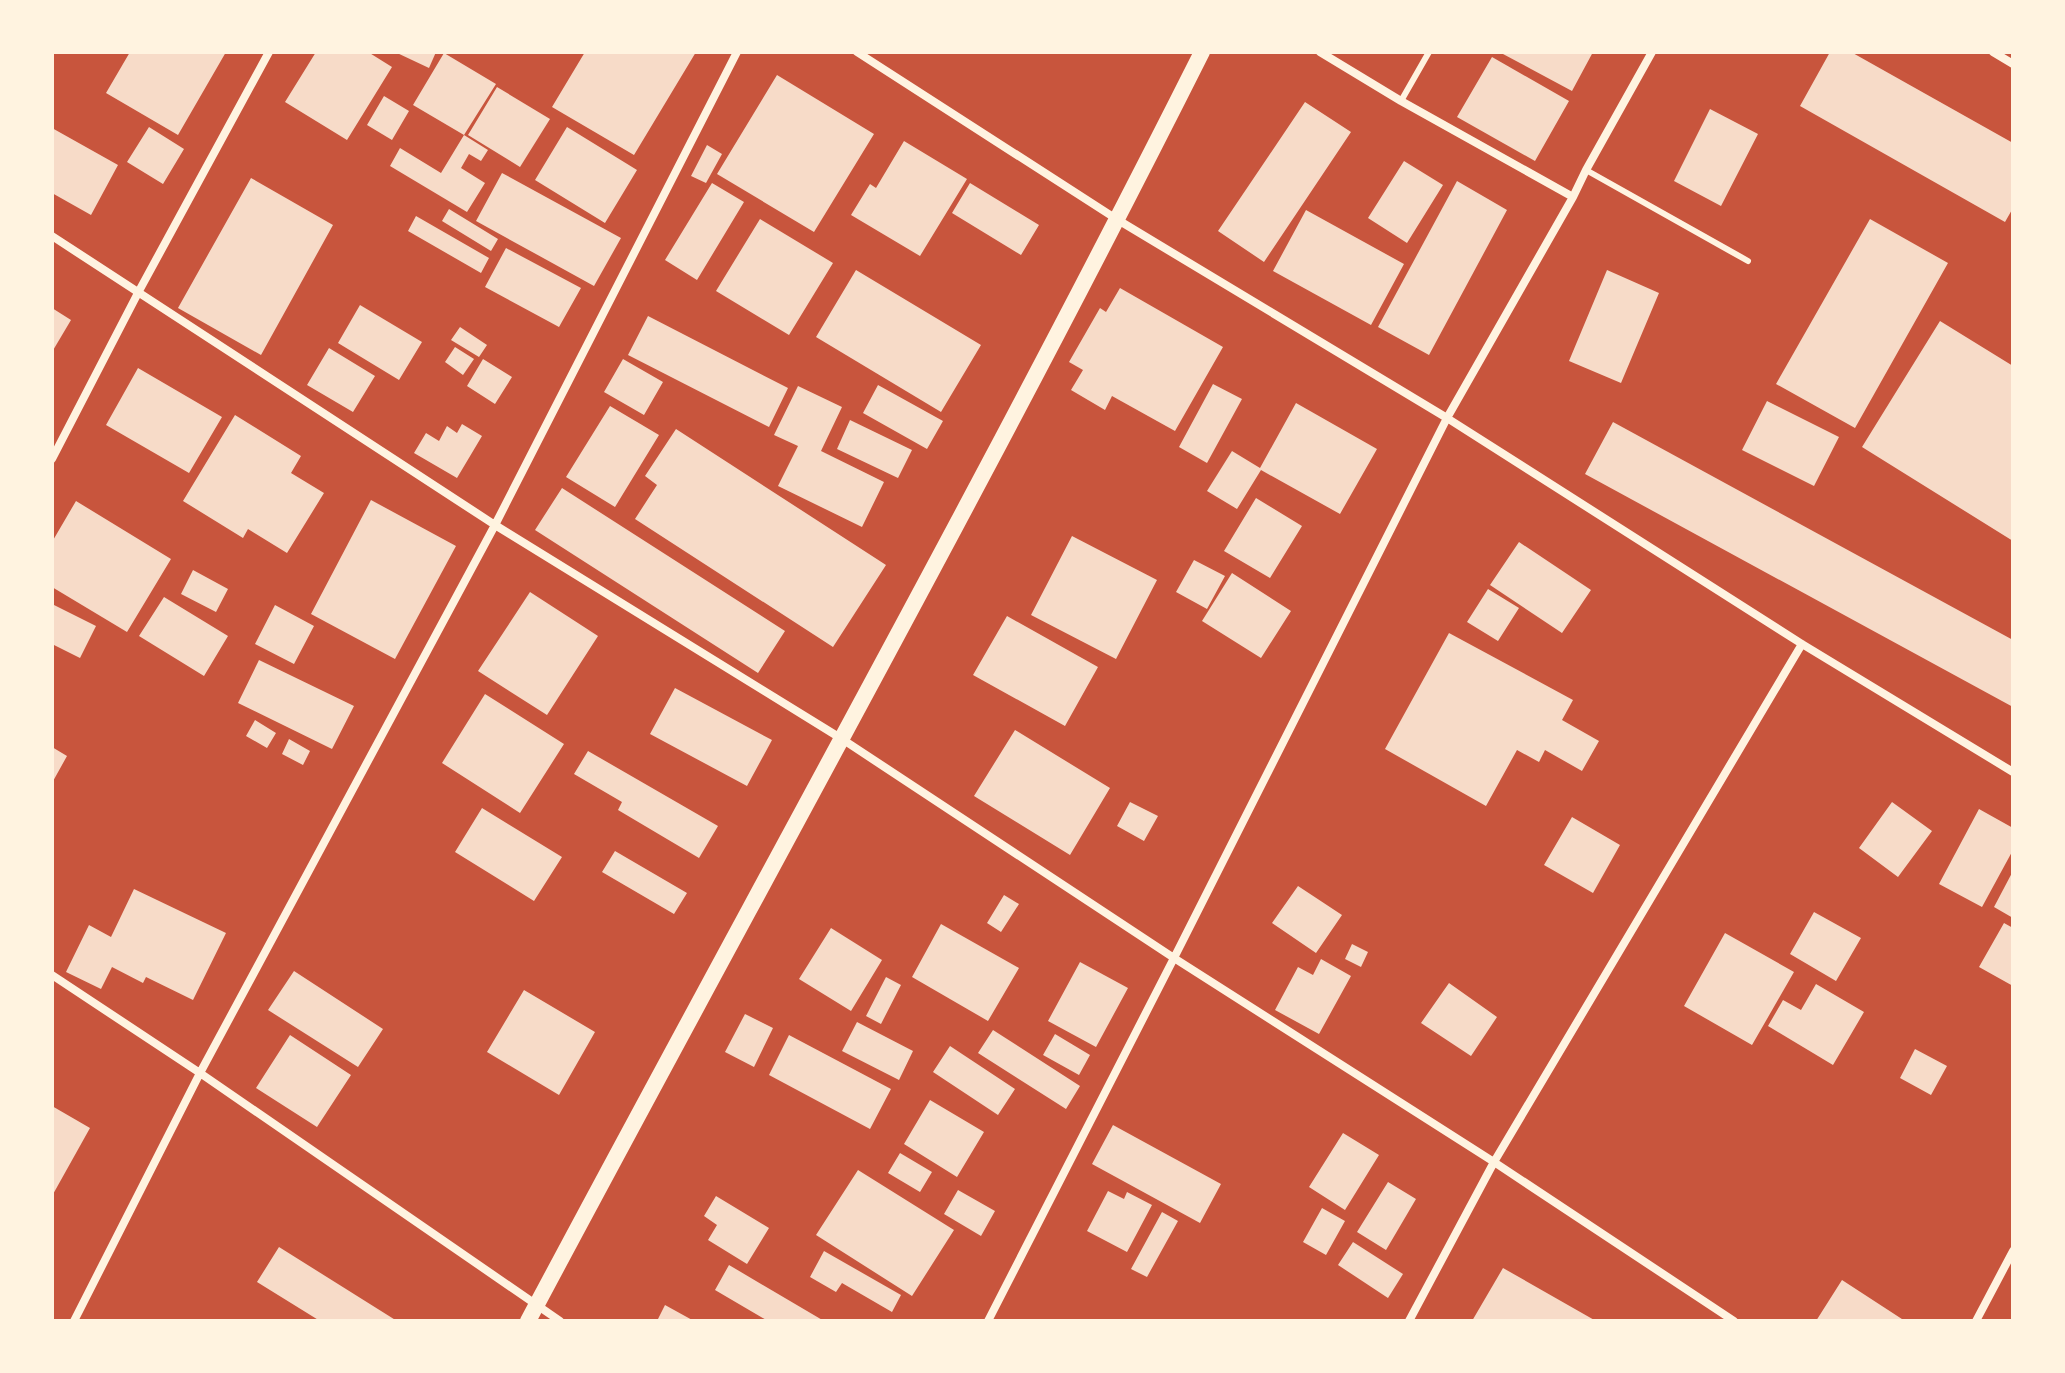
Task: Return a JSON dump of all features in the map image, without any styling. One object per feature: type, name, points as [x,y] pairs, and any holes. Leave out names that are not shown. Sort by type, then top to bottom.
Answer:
[{"type":"main road","points":[[528,1321],[983,477],[1202,52]]},
{"type":"street","points":[[52,459],[269,52]]},
{"type":"street","points":[[74,1321],[200,1073],[495,525],[737,52]]},
{"type":"street","points":[[857,52],[1118,220],[1447,418],[1802,644],[2013,772]]},
{"type":"street","points":[[1320,52],[1573,197]]},
{"type":"street","points":[[988,1321],[1447,418],[1652,52]]},
{"type":"street","points":[[1993,52],[2013,64]]},
{"type":"street","points":[[52,236],[495,525],[842,739],[1734,1321]]},
{"type":"street","points":[[1409,1321],[1494,1162],[1802,644]]},
{"type":"street","points":[[52,975],[560,1321]]},
{"type":"street","points":[[1976,1321],[2013,1251]]},
{"type":"lane","points":[[1401,101],[1429,52]]},
{"type":"lane","points":[[1586,170],[1748,261]]},
{"type":"building","points":[[130,52],[226,52],[178,135],[106,93]]},
{"type":"building","points":[[316,52],[368,52],[392,67],[347,140],[285,102]]},
{"type":"building","points":[[395,52],[436,52],[429,68]]},
{"type":"building","points":[[585,52],[696,52],[634,155],[552,107]]},
{"type":"building","points":[[1504,52],[1593,52],[1572,91]]},
{"type":"building","points":[[1830,52],[1851,52],[2013,143],[2013,208],[2005,222],[1800,106]]},
{"type":"building","points":[[444,53],[496,84],[464,135],[413,105]]},
{"type":"building","points":[[1492,57],[1569,101],[1535,161],[1457,117]]},
{"type":"building","points":[[777,75],[874,134],[814,232],[717,174]]},
{"type":"building","points":[[497,87],[550,119],[520,167],[468,135]]},
{"type":"building","points":[[384,96],[409,111],[392,140],[367,125]]},
{"type":"building","points":[[1305,102],[1351,132],[1264,262],[1218,231]]},
{"type":"building","points":[[1710,109],[1758,134],[1721,206],[1674,181]]},
{"type":"building","points":[[149,127],[184,149],[163,184],[127,162]]},
{"type":"building","points":[[567,127],[637,170],[605,223],[535,180]]},
{"type":"building","points":[[52,128],[118,165],[91,215],[52,193]]},
{"type":"building","points":[[464,135],[488,150],[481,161],[469,154],[461,168],[485,183],[467,212],[390,166],[400,148],[441,173]]},
{"type":"building","points":[[904,141],[967,179],[920,256],[851,215],[870,184],[876,188]]},
{"type":"building","points":[[707,145],[722,154],[706,183],[691,176]]},
{"type":"building","points":[[1404,161],[1443,185],[1407,243],[1368,218]]},
{"type":"building","points":[[502,173],[621,238],[594,286],[476,221]]},
{"type":"building","points":[[251,178],[333,225],[261,355],[178,308]]},
{"type":"building","points":[[1457,181],[1507,210],[1429,355],[1378,327]]},
{"type":"building","points":[[712,183],[744,202],[697,280],[665,260]]},
{"type":"building","points":[[970,183],[1039,225],[1021,255],[952,213]]},
{"type":"building","points":[[449,209],[498,239],[491,251],[442,221]]},
{"type":"building","points":[[1306,210],[1404,264],[1371,325],[1273,271]]},
{"type":"building","points":[[416,216],[489,258],[481,273],[408,231]]},
{"type":"building","points":[[760,219],[833,263],[789,335],[716,291]]},
{"type":"building","points":[[1870,219],[1948,263],[1855,428],[1776,384]]},
{"type":"building","points":[[506,248],[581,288],[559,327],[485,287]]},
{"type":"building","points":[[856,270],[981,345],[941,412],[816,337]]},
{"type":"building","points":[[1607,270],[1659,293],[1621,383],[1569,361]]},
{"type":"building","points":[[1120,288],[1223,347],[1175,431],[1112,396],[1105,410],[1071,390],[1083,370],[1069,362],[1100,308],[1106,312]]},
{"type":"building","points":[[360,305],[422,342],[399,380],[338,343]]},
{"type":"building","points":[[52,308],[71,320],[52,352]]},
{"type":"building","points":[[648,316],[788,388],[769,427],[628,355]]},
{"type":"building","points":[[1940,321],[2013,366],[2013,541],[1862,447]]},
{"type":"building","points":[[460,327],[487,345],[479,357],[451,340]]},
{"type":"building","points":[[455,347],[474,359],[463,375],[445,362]]},
{"type":"building","points":[[329,348],[375,376],[353,412],[307,385]]},
{"type":"building","points":[[483,359],[512,377],[495,404],[467,386]]},
{"type":"building","points":[[623,359],[663,382],[644,415],[604,392]]},
{"type":"building","points":[[138,368],[222,417],[189,473],[106,425]]},
{"type":"building","points":[[1213,384],[1242,399],[1207,463],[1179,447]]},
{"type":"building","points":[[878,385],[943,421],[927,449],[863,413]]},
{"type":"building","points":[[798,386],[842,407],[821,451],[884,482],[862,527],[778,486],[798,446],[774,435]]},
{"type":"building","points":[[1767,401],[1839,437],[1814,486],[1742,450]]},
{"type":"building","points":[[1296,403],[1377,449],[1340,514],[1261,470],[1237,509],[1207,491],[1232,451],[1260,468]]},
{"type":"building","points":[[610,406],[659,435],[615,507],[566,477]]},
{"type":"building","points":[[235,415],[301,456],[291,473],[324,493],[287,553],[248,529],[243,538],[183,501]]},
{"type":"building","points":[[850,420],[912,450],[898,478],[837,449]]},
{"type":"building","points":[[1613,422],[2013,640],[2013,707],[1585,474]]},
{"type":"building","points":[[462,424],[482,436],[457,478],[414,453],[426,433],[439,441],[447,426],[457,433]]},
{"type":"building","points":[[676,429],[886,565],[833,647],[635,519],[657,485],[645,476]]},
{"type":"building","points":[[562,488],[785,631],[758,673],[535,530]]},
{"type":"building","points":[[1256,498],[1302,526],[1270,578],[1224,551]]},
{"type":"building","points":[[371,500],[456,546],[395,659],[311,614]]},
{"type":"building","points":[[76,501],[171,559],[127,632],[52,587],[52,542]]},
{"type":"building","points":[[1072,536],[1157,580],[1116,659],[1031,615]]},
{"type":"building","points":[[1519,542],[1591,590],[1562,633],[1490,585]]},
{"type":"building","points":[[1194,560],[1225,576],[1207,609],[1176,592]]},
{"type":"building","points":[[193,570],[228,589],[216,612],[181,594]]},
{"type":"building","points":[[1232,573],[1291,611],[1261,658],[1202,621]]},
{"type":"building","points":[[1488,589],[1519,608],[1498,641],[1467,622]]},
{"type":"building","points":[[530,592],[598,636],[547,715],[478,671]]},
{"type":"building","points":[[164,597],[228,636],[204,676],[139,636]]},
{"type":"building","points":[[52,604],[96,626],[80,658],[52,644]]},
{"type":"building","points":[[275,605],[314,626],[294,664],[255,644]]},
{"type":"building","points":[[1007,616],[1098,667],[1065,726],[973,675]]},
{"type":"building","points":[[1449,633],[1573,700],[1562,720],[1599,741],[1582,771],[1545,750],[1539,762],[1517,750],[1486,806],[1385,749]]},
{"type":"building","points":[[259,660],[354,706],[332,749],[238,703]]},
{"type":"building","points":[[675,688],[772,740],[747,786],[650,734]]},
{"type":"building","points":[[485,694],[564,744],[520,813],[442,763]]},
{"type":"building","points":[[255,720],[276,733],[267,748],[246,736]]},
{"type":"building","points":[[1015,730],[1110,788],[1070,855],[974,796]]},
{"type":"building","points":[[289,739],[310,751],[303,765],[282,754]]},
{"type":"building","points":[[52,747],[67,756],[52,783]]},
{"type":"building","points":[[588,751],[718,826],[699,858],[618,810],[622,802],[574,774]]},
{"type":"building","points":[[1130,802],[1158,816],[1144,841],[1117,826]]},
{"type":"building","points":[[1892,802],[1932,831],[1898,877],[1859,848]]},
{"type":"building","points":[[482,808],[562,857],[534,901],[455,852]]},
{"type":"building","points":[[1979,809],[2013,828],[2013,850],[1982,907],[1939,884]]},
{"type":"building","points":[[1572,817],[1620,845],[1593,893],[1544,865]]},
{"type":"building","points":[[615,851],[687,893],[674,914],[602,872]]},
{"type":"building","points":[[2013,871],[2013,918],[1994,907]]},
{"type":"building","points":[[1298,886],[1342,915],[1316,953],[1272,923]]},
{"type":"building","points":[[134,889],[226,933],[193,1000],[146,977],[143,983],[112,967],[101,989],[66,972],[89,925],[111,937]]},
{"type":"building","points":[[1004,895],[1019,904],[1001,932],[987,923]]},
{"type":"building","points":[[1814,912],[1861,938],[1836,981],[1790,954]]},
{"type":"building","points":[[2004,923],[2013,928],[2013,986],[1979,967]]},
{"type":"building","points":[[941,924],[1019,968],[988,1021],[912,977]]},
{"type":"building","points":[[831,928],[882,960],[851,1011],[799,979]]},
{"type":"building","points":[[1725,933],[1794,972],[1752,1045],[1684,1006]]},
{"type":"building","points":[[1352,944],[1368,952],[1361,967],[1345,959]]},
{"type":"building","points":[[1321,959],[1351,976],[1319,1034],[1275,1010],[1298,967],[1313,975]]},
{"type":"building","points":[[1080,962],[1128,988],[1096,1047],[1048,1021]]},
{"type":"building","points":[[294,971],[383,1029],[358,1067],[268,1010]]},
{"type":"building","points":[[886,977],[901,985],[881,1024],[866,1016]]},
{"type":"building","points":[[1449,983],[1497,1017],[1471,1056],[1421,1023]]},
{"type":"building","points":[[1816,984],[1864,1012],[1833,1065],[1768,1026],[1783,1000],[1801,1010]]},
{"type":"building","points":[[524,990],[595,1032],[559,1095],[487,1052]]},
{"type":"building","points":[[745,1014],[773,1028],[754,1067],[725,1052]]},
{"type":"building","points":[[857,1022],[913,1051],[899,1080],[842,1051]]},
{"type":"building","points":[[993,1030],[1080,1086],[1066,1109],[978,1053]]},
{"type":"building","points":[[1055,1034],[1090,1055],[1079,1075],[1043,1055]]},
{"type":"building","points":[[290,1035],[351,1075],[317,1127],[256,1088]]},
{"type":"building","points":[[789,1035],[891,1089],[870,1129],[769,1075]]},
{"type":"building","points":[[950,1046],[1015,1089],[998,1115],[933,1072]]},
{"type":"building","points":[[1915,1049],[1947,1066],[1931,1095],[1900,1078]]},
{"type":"building","points":[[930,1100],[984,1132],[957,1177],[904,1144]]},
{"type":"building","points":[[52,1106],[90,1128],[52,1196]]},
{"type":"building","points":[[1113,1125],[1221,1184],[1200,1223],[1092,1164]]},
{"type":"building","points":[[1343,1133],[1379,1155],[1345,1210],[1309,1187]]},
{"type":"building","points":[[900,1153],[932,1172],[920,1192],[888,1173]]},
{"type":"building","points":[[858,1170],[954,1230],[912,1296],[816,1235]]},
{"type":"building","points":[[1388,1182],[1416,1199],[1386,1250],[1357,1232]]},
{"type":"building","points":[[958,1190],[995,1211],[981,1236],[944,1214]]},
{"type":"building","points":[[1108,1191],[1124,1199],[1127,1192],[1152,1205],[1127,1252],[1087,1231]]},
{"type":"building","points":[[716,1196],[769,1228],[747,1264],[708,1240],[717,1225],[704,1216]]},
{"type":"building","points":[[1322,1208],[1345,1221],[1326,1255],[1303,1242]]},
{"type":"building","points":[[1162,1212],[1178,1221],[1147,1277],[1131,1269]]},
{"type":"building","points":[[1353,1242],[1403,1274],[1388,1298],[1338,1265]]},
{"type":"building","points":[[279,1247],[397,1321],[320,1321],[257,1282]]},
{"type":"building","points":[[824,1251],[901,1295],[892,1312],[842,1283],[836,1292],[810,1277]]},
{"type":"building","points":[[729,1265],[824,1321],[768,1321],[715,1290]]},
{"type":"building","points":[[1503,1268],[1596,1321],[1472,1321]]},
{"type":"building","points":[[1842,1280],[1905,1321],[1816,1321]]},
{"type":"building","points":[[665,1305],[694,1321],[657,1321]]}]
